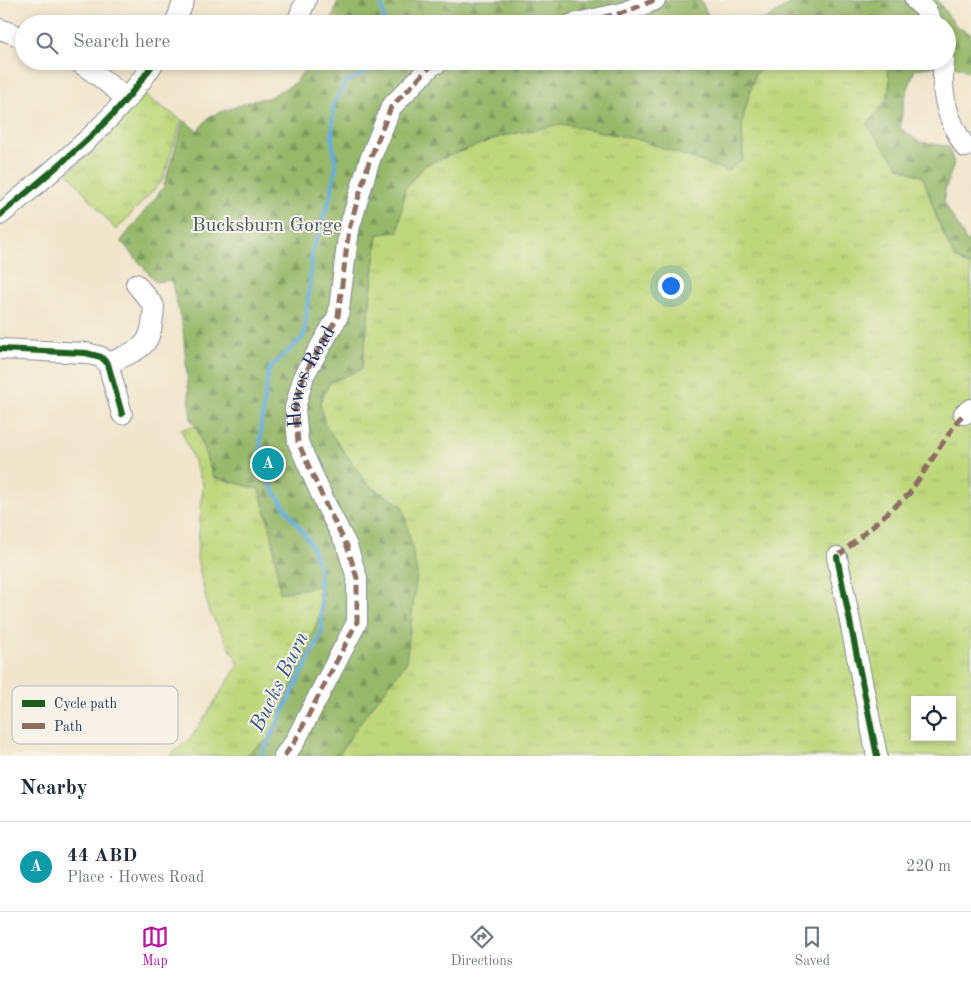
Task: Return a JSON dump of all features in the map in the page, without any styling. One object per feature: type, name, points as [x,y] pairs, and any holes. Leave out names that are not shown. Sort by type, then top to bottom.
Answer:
[{"type":"street","points":[[178,15],[184,0]]},
{"type":"street","points":[[300,15],[306,0]]},
{"type":"street","points":[[613,15],[655,0]]},
{"type":"street","points":[[915,0],[928,15]]},
{"type":"street","points":[[0,30],[15,35]]},
{"type":"street","points":[[90,70],[126,98]]},
{"type":"street","points":[[0,215],[92,136],[148,70]]},
{"type":"street","name":"Howes Road","points":[[284,756],[294,743],[358,622],[357,578],[347,546],[298,442],[295,408],[304,375],[338,316],[349,229],[369,162],[391,107],[427,70]]},
{"type":"street","points":[[943,70],[942,83],[944,99],[950,118],[965,147]]},
{"type":"street","points":[[108,364],[142,347],[149,340],[154,306],[136,284]]},
{"type":"street","points":[[0,349],[86,353],[102,357],[108,364],[122,414]]},
{"type":"street","points":[[837,558],[877,756]]},
{"type":"green space","points":[[338,0],[701,0],[708,15],[334,15]]},
{"type":"green space","points":[[795,0],[937,0],[948,15],[773,15]]},
{"type":"green space","points":[[956,26],[971,34],[971,75],[956,67]]},
{"type":"green space","name":"Bucksburn Gorge","points":[[304,70],[758,70],[755,74],[742,121],[743,159],[728,171],[640,140],[562,124],[502,136],[425,165],[405,188],[398,232],[378,234],[362,369],[330,382],[320,402],[324,424],[368,485],[403,506],[417,573],[406,663],[358,725],[338,756],[244,756],[270,738],[321,613],[318,586],[280,593],[272,534],[259,489],[213,477],[196,426],[191,420],[183,329],[171,280],[156,282],[121,241],[163,188],[184,120],[197,131],[210,116],[254,100],[268,98],[295,83]]},
{"type":"green space","points":[[758,70],[888,70],[890,74],[888,98],[899,167],[923,177],[939,224],[955,258],[971,267],[971,756],[338,756],[358,725],[403,506],[368,485],[324,424],[320,402],[330,382],[362,369],[378,234],[398,232],[405,188],[425,165],[502,136],[562,124],[743,159],[742,121],[755,74]]},
{"type":"green space","points":[[915,70],[904,100],[900,128],[919,142],[948,146],[954,163],[945,190],[944,202],[967,242],[971,242],[971,267],[955,258],[939,224],[923,177],[899,167],[867,125],[888,96],[890,80],[888,71]]},
{"type":"green space","points":[[144,95],[182,120],[162,181],[116,230],[68,173],[108,137]]},
{"type":"green space","points":[[196,426],[213,477],[259,489],[272,534],[318,585],[321,613],[270,738],[244,756],[169,756],[192,737],[239,664],[208,609],[197,558],[203,484],[181,429]]},
{"type":"waterway","name":"Bucks Burn","points":[[381,0],[384,15]]},
{"type":"waterway","name":"Bucks Burn","points":[[261,756],[322,632],[319,568],[311,544],[277,496],[260,466],[261,424],[269,369],[304,336],[312,252],[331,195],[336,165],[332,139],[333,105],[346,82],[369,70]]},
{"type":"marked path","points":[[613,15],[655,0]]},
{"type":"marked path","points":[[284,756],[294,743],[357,622],[357,578],[347,546],[326,505],[298,442],[295,408],[304,375],[338,316],[349,229],[369,162],[391,107],[427,70]]},
{"type":"marked path","points":[[837,557],[909,494],[958,420],[964,414]]},
{"type":"cycle path","points":[[0,215],[63,162],[103,125],[122,105],[148,70]]},
{"type":"cycle path","points":[[0,349],[86,353],[101,357],[108,364],[122,414]]},
{"type":"cycle path","points":[[837,557],[877,756]]},
{"type":"place","name":"44 ABD","points":[[268,464]]}]
